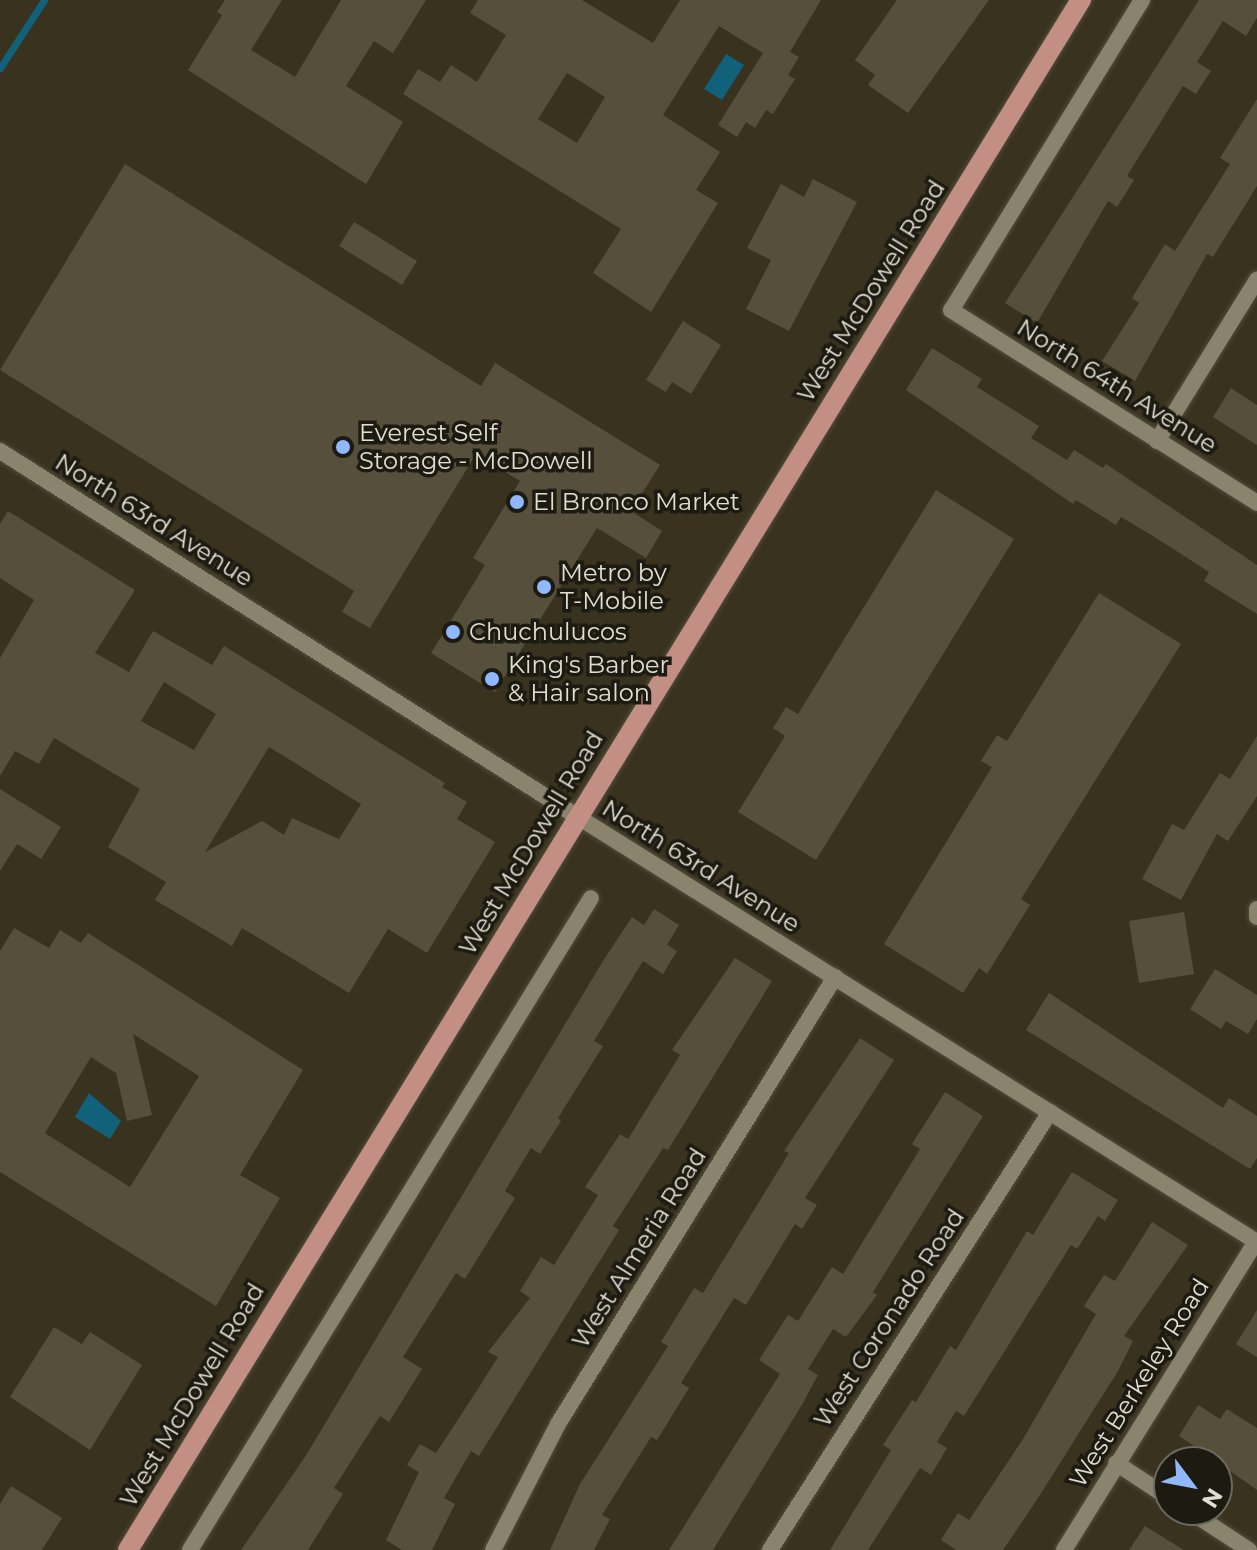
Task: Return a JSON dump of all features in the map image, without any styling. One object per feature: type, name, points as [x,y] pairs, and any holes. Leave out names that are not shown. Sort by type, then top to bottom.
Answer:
[{"type":"main road","name":"West McDowell Road","points":[[128,1550],[1081,0]]},
{"type":"street","name":"North 64th Avenue","points":[[1142,0],[951,310],[1257,503]]},
{"type":"street","points":[[1157,441],[1257,280]]},
{"type":"street","name":"North 63rd Avenue","points":[[0,451],[1256,1242]]},
{"type":"street","points":[[190,1550],[591,898]]},
{"type":"street","name":"West Almeria Road","points":[[493,1550],[558,1424],[835,977]]},
{"type":"street","name":"West Coronado Road","points":[[770,1550],[1050,1112]]},
{"type":"street","name":"West Berkeley Road","points":[[1064,1550],[1256,1242]]},
{"type":"street","points":[[1116,1463],[1153,1487]]},
{"type":"street","points":[[1212,1526],[1249,1550]]},
{"type":"water","points":[[726,54],[744,65],[722,100],[704,89]]},
{"type":"water","points":[[89,1093],[121,1121],[110,1139],[75,1117]]},
{"type":"building","points":[[225,0],[282,0],[251,50],[295,77],[341,0],[426,0],[393,53],[374,41],[346,86],[403,122],[366,184],[188,70],[222,15],[217,12]]},
{"type":"building","points":[[478,0],[582,0],[653,43],[680,0],[821,0],[790,52],[799,57],[788,75],[795,79],[773,114],[766,110],[755,128],[746,122],[737,137],[718,125],[763,53],[719,26],[663,115],[720,152],[696,190],[718,203],[651,312],[593,273],[621,229],[403,94],[418,69],[440,82],[451,65],[477,82],[506,35],[470,13]],"holes":[[[567,73],[605,97],[577,143],[538,119]]]},
{"type":"building","points":[[897,0],[989,0],[908,113],[868,85],[875,75],[855,60]]},
{"type":"building","points":[[1199,0],[1257,0],[1257,18],[1246,36],[1223,21],[1197,62],[1211,71],[1196,94],[1183,86],[1127,176],[1134,180],[1117,207],[1108,201],[1037,323],[1005,303]]},
{"type":"building","points":[[1257,99],[1257,186],[1213,257],[1207,254],[1135,381],[1102,361],[1139,303],[1132,298],[1165,244],[1175,251],[1230,164],[1220,158]]},
{"type":"building","points":[[125,164],[481,386],[495,363],[660,465],[631,511],[662,531],[646,558],[597,528],[495,692],[431,653],[485,565],[473,558],[520,481],[476,454],[370,628],[342,612],[354,591],[0,370]]},
{"type":"building","points":[[813,179],[857,202],[789,331],[746,309],[771,260],[747,248],[781,184],[804,197]]},
{"type":"building","points":[[354,222],[417,261],[402,285],[339,246]]},
{"type":"building","points":[[683,321],[721,345],[691,394],[672,382],[666,392],[646,380]]},
{"type":"building","points":[[932,348],[982,379],[977,387],[1039,426],[1031,438],[1067,460],[1074,450],[1103,468],[1106,464],[1257,565],[1257,614],[1204,581],[1209,572],[1153,536],[1121,517],[1116,525],[1076,500],[1073,504],[906,390]]},
{"type":"building","points":[[1231,388],[1257,405],[1257,445],[1213,417]]},
{"type":"building","points":[[936,490],[1014,539],[816,860],[738,812],[785,736],[773,728],[786,707],[798,714]]},
{"type":"building","points":[[8,511],[135,590],[95,653],[129,672],[153,631],[212,665],[224,646],[445,783],[442,787],[467,802],[457,819],[495,842],[427,953],[388,929],[349,993],[242,928],[232,946],[155,900],[166,882],[108,847],[140,789],[54,738],[39,764],[15,751],[0,776],[0,658],[34,600],[0,578],[0,524]],"holes":[[[164,682],[216,714],[194,750],[141,721]],[[269,747],[361,804],[339,839],[292,818],[284,835],[262,821],[205,852]]]},
{"type":"building","points":[[1099,593],[1181,644],[1021,899],[1030,905],[987,974],[979,968],[963,993],[884,944],[992,767],[981,761],[997,735],[1007,741]]},
{"type":"building","points":[[1257,736],[1257,796],[1228,841],[1217,834],[1181,900],[1142,879],[1172,824],[1184,830],[1220,773],[1230,779]]},
{"type":"building","points":[[0,789],[61,827],[41,859],[17,844],[0,871]]},
{"type":"building","points":[[654,909],[679,925],[667,945],[677,951],[663,974],[643,961],[594,1041],[603,1046],[558,1118],[561,1121],[540,1154],[531,1148],[505,1191],[515,1198],[465,1279],[456,1273],[403,1357],[422,1369],[389,1422],[380,1416],[334,1488],[343,1494],[308,1550],[241,1550],[305,1457],[603,961],[632,917],[644,925]]},
{"type":"building","points":[[1184,912],[1194,974],[1139,983],[1129,921]]},
{"type":"building","points":[[14,928],[49,948],[60,930],[81,943],[88,933],[303,1070],[240,1175],[280,1198],[216,1306],[0,1172],[0,951]],"holes":[[[133,1034],[199,1076],[130,1187],[45,1133],[91,1057],[116,1073],[127,1121],[152,1115]]]},
{"type":"building","points":[[735,958],[772,981],[668,1150],[663,1148],[613,1226],[619,1230],[479,1456],[471,1451],[444,1498],[455,1504],[432,1550],[402,1550],[386,1540],[419,1472],[407,1465],[420,1444],[436,1453],[476,1392],[498,1357],[488,1352],[530,1298],[520,1291],[541,1257],[554,1265],[598,1195],[585,1187],[620,1134],[628,1139],[680,1055],[672,1050]]},
{"type":"building","points":[[1215,969],[1257,995],[1257,1019],[1248,1034],[1226,1021],[1221,1029],[1190,1009]]},
{"type":"building","points":[[1049,993],[1223,1108],[1229,1098],[1257,1116],[1257,1158],[1250,1169],[1026,1030]]},
{"type":"building","points":[[860,1038],[894,1060],[805,1198],[817,1205],[802,1229],[795,1224],[746,1305],[734,1298],[681,1383],[689,1388],[657,1440],[651,1437],[602,1515],[610,1519],[594,1550],[550,1550],[580,1484],[668,1346],[661,1342],[694,1288],[703,1293],[789,1153],[784,1151]]},
{"type":"building","points":[[945,1092],[983,1116],[873,1292],[877,1295],[846,1337],[833,1329],[808,1369],[818,1375],[803,1403],[713,1550],[669,1550],[780,1374],[759,1360],[788,1315],[798,1321],[832,1267],[843,1274],[920,1149],[912,1144]]},
{"type":"building","points":[[1072,1172],[1118,1200],[1105,1221],[1098,1216],[1077,1249],[1071,1245],[964,1416],[956,1411],[937,1442],[947,1448],[931,1475],[920,1468],[868,1550],[830,1550],[891,1450],[883,1445],[912,1400],[916,1402],[950,1346],[956,1350],[1027,1231],[1033,1235]]},
{"type":"building","points":[[1152,1222],[1188,1245],[1124,1336],[1133,1341],[1118,1371],[1003,1550],[956,1550],[941,1540],[958,1513],[969,1520],[1023,1439],[1096,1314],[1084,1306],[1104,1275],[1115,1281]]},
{"type":"building","points":[[1257,1310],[1257,1357],[1236,1344]]},
{"type":"building","points":[[54,1327],[82,1344],[90,1332],[142,1365],[90,1450],[10,1397]]},
{"type":"building","points":[[1198,1405],[1220,1419],[1227,1409],[1257,1428],[1257,1490],[1233,1473],[1233,1446],[1194,1446],[1179,1436]]},
{"type":"building","points":[[11,1486],[62,1518],[42,1550],[0,1550],[0,1504]]},
{"type":"building","points":[[1145,1526],[1184,1550],[1129,1550]]},
{"type":"waterway","points":[[0,68],[44,0]]},
{"type":"place","name":"Everest Self Storage - McDowell","points":[[343,447]]},
{"type":"place","name":"El Bronco Market","points":[[517,502]]},
{"type":"place","name":"Metro by T-Mobile","points":[[544,587]]},
{"type":"place","name":"Chuchulucos","points":[[453,632]]},
{"type":"place","name":"King's Barber & Hair salon","points":[[492,679]]}]
